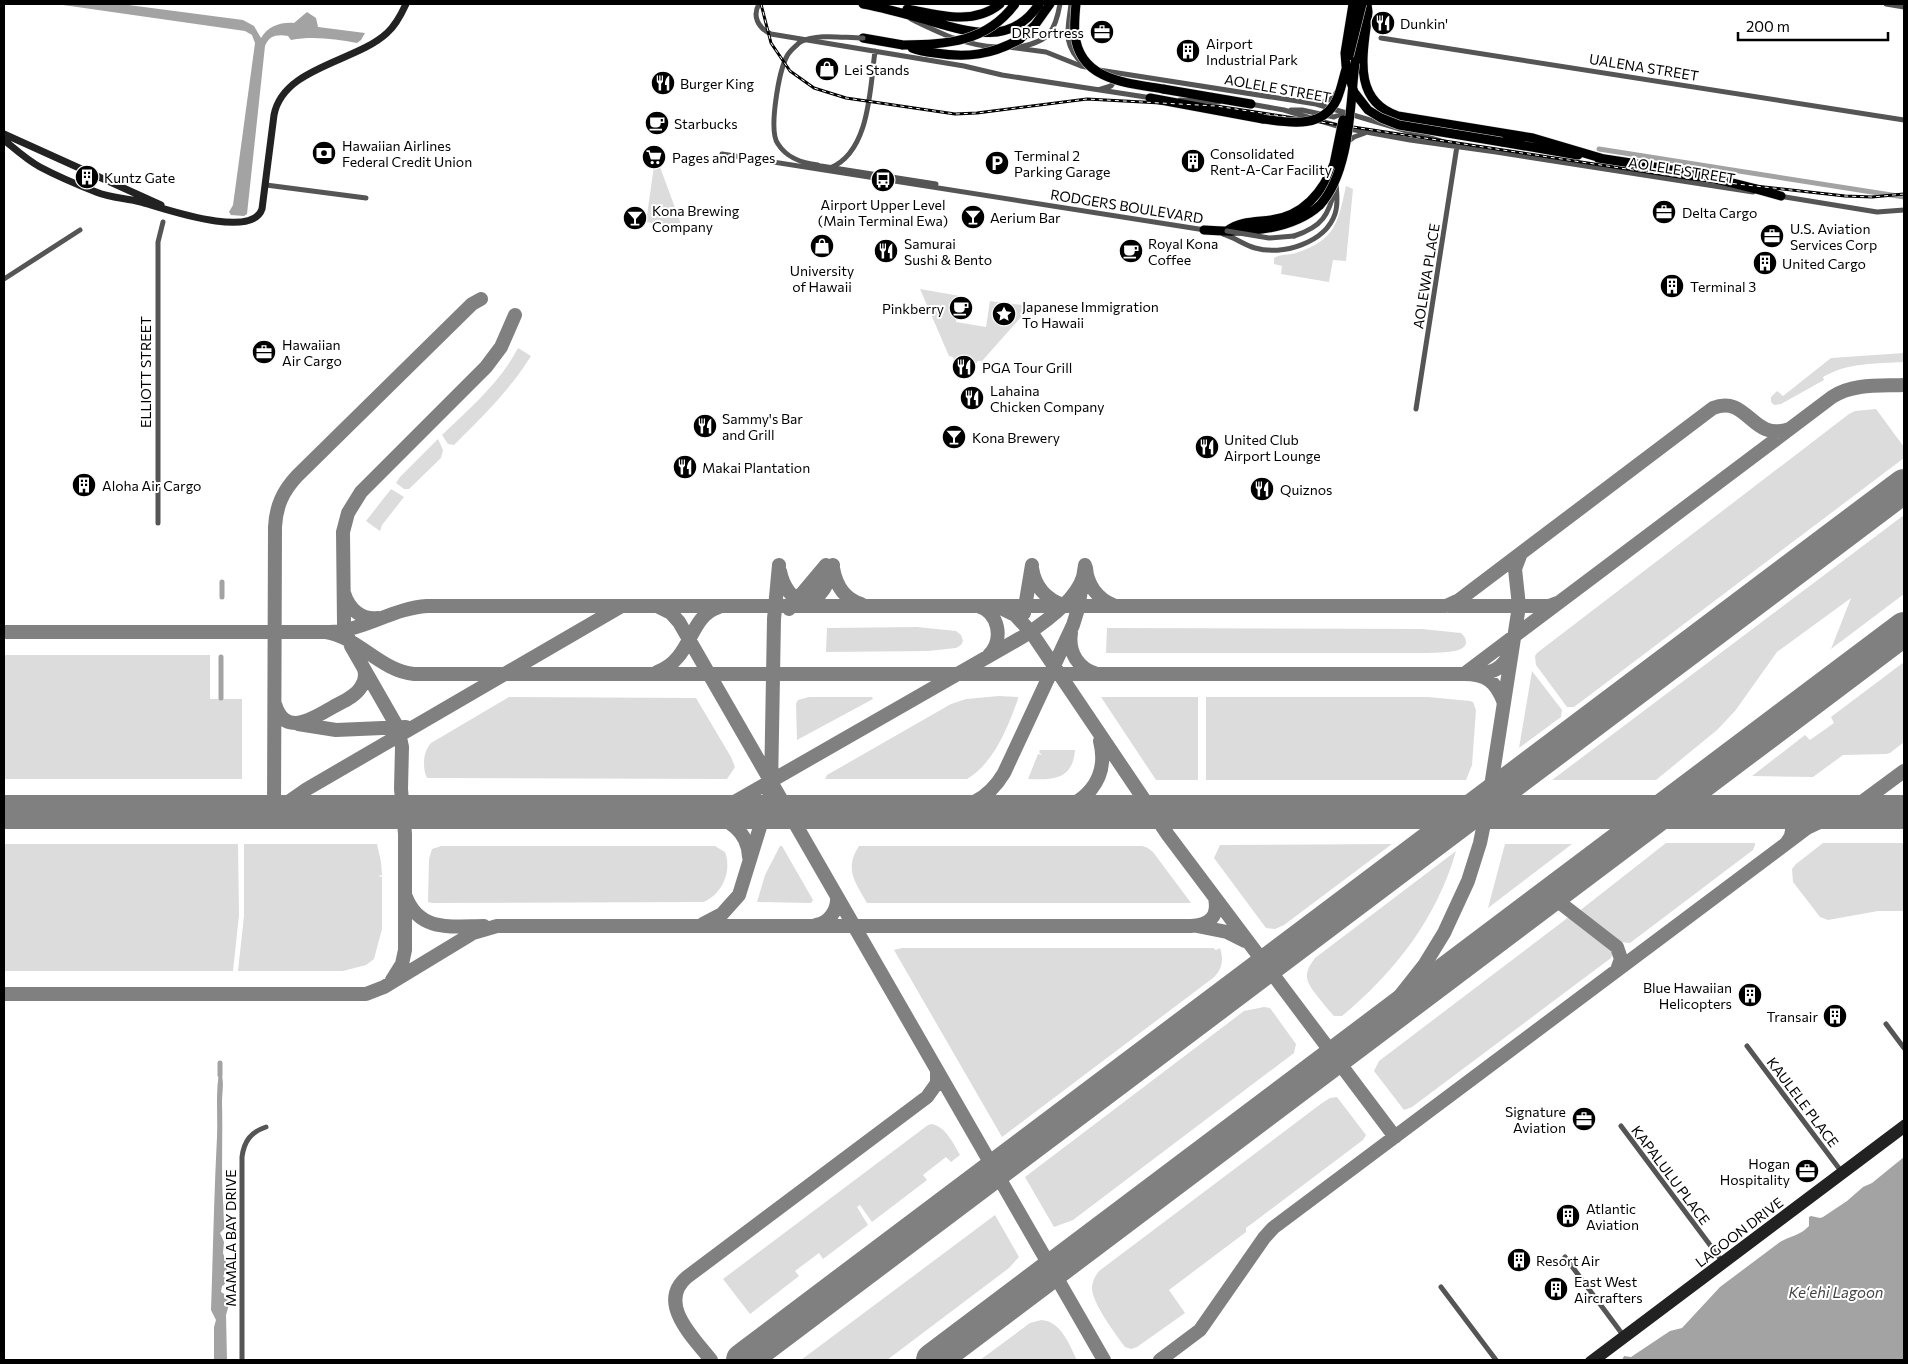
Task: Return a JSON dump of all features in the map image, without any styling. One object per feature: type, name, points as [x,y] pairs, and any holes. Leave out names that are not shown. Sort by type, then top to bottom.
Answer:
[{"type":"highway","points":[[862,4],[978,33],[990,34],[1011,28],[1026,19],[1039,4]]},
{"type":"highway","points":[[870,4],[958,17],[984,14],[1000,4]]},
{"type":"highway","points":[[903,45],[939,44],[979,34],[998,22],[1015,4]]},
{"type":"highway","points":[[863,38],[950,56],[984,54],[1006,47],[1020,39],[1041,19],[1050,4]]},
{"type":"highway","points":[[1076,4],[1075,36],[1078,48],[1094,69],[1112,80],[1251,104]]},
{"type":"highway","points":[[1353,4],[1345,53],[1346,66],[1354,92],[1368,110],[1380,118],[1400,125],[1503,138]]},
{"type":"highway","points":[[1364,4],[1368,12],[1363,75],[1370,96],[1379,106],[1398,116],[1604,159],[1734,182],[1781,196]]},
{"type":"highway","points":[[1227,231],[1239,224],[1273,220],[1290,214],[1306,205],[1326,182],[1334,164],[1364,4]]},
{"type":"highway","points":[[1150,98],[1264,119],[1296,123],[1308,122],[1327,112],[1339,95],[1364,4]]},
{"type":"highway","points":[[1204,230],[1221,231],[1270,228],[1294,222],[1308,216],[1328,197],[1340,172],[1354,62]]},
{"type":"street","points":[[4,140],[40,167],[96,192],[199,218],[237,223],[248,222],[256,219],[261,212],[274,115],[282,96],[300,80],[382,37],[395,24],[406,4]]},
{"type":"street","name":"AOLELE STREET","points":[[760,4],[756,10],[756,20],[771,34],[964,66],[1002,76],[1150,98],[1251,104],[1284,110],[1344,128],[1439,145],[1457,146],[1877,212],[1904,210]]},
{"type":"street","name":"AOLELE STREET","points":[[862,4],[910,18],[951,38],[968,43],[989,47],[1046,52],[1087,68],[1316,104],[1390,127],[1446,141],[1457,146]]},
{"type":"street","points":[[1014,48],[1031,44],[1049,35],[1056,24],[1060,4]]},
{"type":"street","points":[[1071,4],[1067,32],[1068,42],[1074,54],[1087,68]]},
{"type":"street","points":[[1886,4],[1904,7]]},
{"type":"street","points":[[863,38],[813,38],[800,42],[787,56],[782,72],[774,126],[778,145],[796,160],[1269,238],[1294,236],[1313,228],[1325,216],[1331,203],[1336,182]]},
{"type":"street","name":"UALENA STREET","points":[[1381,38],[1904,120]]},
{"type":"street","points":[[827,170],[840,164],[852,153],[859,140],[864,123],[875,51]]},
{"type":"street","points":[[1316,104],[1325,102],[1335,95],[1339,82],[1354,62]]},
{"type":"street","name":"RODGERS BOULEVARD","points":[[722,154],[1204,230],[1233,237],[1254,248],[1280,250],[1298,246],[1320,234],[1333,219],[1337,208],[1338,193],[1336,182],[1354,62]]},
{"type":"street","points":[[1096,91],[1111,86],[1118,73]]},
{"type":"street","points":[[1284,110],[1302,110],[1334,117],[1346,112]]},
{"type":"street","points":[[1341,152],[1354,137],[1368,133]]},
{"type":"street","points":[[4,134],[168,209]]},
{"type":"street","name":"AOLEWA PLACE","points":[[1416,409],[1457,146]]},
{"type":"street","points":[[266,185],[366,198]]},
{"type":"street","name":"ELLIOTT STREET","points":[[158,524],[158,242],[163,222]]},
{"type":"street","points":[[4,280],[80,230]]},
{"type":"street","points":[[1886,1024],[1904,1048]]},
{"type":"street","name":"KAULELE PLACE","points":[[1747,1046],[1842,1173]]},
{"type":"street","name":"LAGOON DRIVE","points":[[1598,1360],[1625,1337],[1842,1173],[1904,1123]]},
{"type":"street","name":"KAPALULU PLACE","points":[[1621,1126],[1724,1263]]},
{"type":"street","name":"MAMALA BAY DRIVE","points":[[242,1360],[242,1157],[247,1140],[253,1133],[266,1127]]},
{"type":"street","name":"LAGOON DRIVE","points":[[1842,1173],[1904,1130]]},
{"type":"street","points":[[1565,1257],[1625,1337]]},
{"type":"street","points":[[1441,1287],[1496,1360]]},
{"type":"street","name":"LAGOON DRIVE","points":[[1589,1360],[1625,1337]]},
{"type":"shaded area","points":[[654,166],[660,167],[681,224],[679,227],[646,222]]},
{"type":"shaded area","points":[[1346,186],[1353,189],[1346,261],[1333,260],[1329,282],[1281,274],[1282,266],[1274,264],[1274,258],[1309,248],[1327,236],[1337,220]]},
{"type":"shaded area","points":[[920,289],[960,296],[956,322],[986,327],[990,301],[1031,306],[982,361],[978,361],[973,367],[956,365],[953,357],[949,356]]},
{"type":"shaded area","points":[[518,348],[531,356],[523,368],[505,392],[475,424],[454,445],[448,444],[442,435],[493,384],[511,361]]},
{"type":"shaded area","points":[[1904,353],[1904,362],[1852,366],[1842,369],[1823,377],[1824,380],[1781,404],[1774,405],[1771,402],[1771,397],[1777,391],[1783,396],[1831,358]]},
{"type":"shaded area","points":[[1876,409],[1904,447],[1904,458],[1574,707],[1567,707],[1536,665],[1535,656],[1537,653],[1849,414],[1855,411]]},
{"type":"shaded area","points":[[438,439],[443,450],[441,458],[409,489],[404,489],[396,483],[400,477]]},
{"type":"shaded area","points":[[391,489],[404,497],[382,525],[380,531],[366,521]]},
{"type":"shaded area","points":[[1904,515],[1904,594],[1831,649],[1851,598],[1777,652],[1735,711],[1717,730],[1656,780],[1552,780]]},
{"type":"shaded area","points":[[917,627],[956,631],[961,635],[963,641],[956,648],[928,651],[826,652],[827,628]]},
{"type":"shaded area","points":[[1107,628],[1422,629],[1461,633],[1465,637],[1466,643],[1464,647],[1456,651],[1429,653],[1106,653]]},
{"type":"shaded area","points":[[4,655],[210,655],[210,699],[242,699],[242,779],[4,779]]},
{"type":"shaded area","points":[[1904,662],[1904,742],[1890,753],[1843,755],[1813,777],[1752,776],[1805,735],[1810,740],[1834,723],[1831,717]]},
{"type":"shaded area","points":[[1532,671],[1562,710],[1561,717],[1519,748]]},
{"type":"shaded area","points":[[999,696],[1018,697],[1010,721],[999,744],[985,764],[967,779],[825,779],[827,775],[951,704],[966,699]]},
{"type":"shaded area","points":[[509,697],[696,698],[735,767],[727,779],[427,778],[424,760],[426,751],[431,743]]},
{"type":"shaded area","points":[[809,697],[872,697],[873,699],[797,740],[796,704],[798,700]]},
{"type":"shaded area","points":[[1101,697],[1198,697],[1198,780],[1156,780]]},
{"type":"shaded area","points":[[1206,697],[1428,697],[1470,701],[1473,702],[1476,710],[1472,765],[1466,780],[1206,780]]},
{"type":"shaded area","points":[[1040,750],[1075,750],[1073,760],[1066,773],[1053,778],[1028,779],[1038,754],[1042,755],[1039,752]]},
{"type":"shaded area","points":[[1666,843],[1755,843],[1755,845],[1753,850],[1630,943],[1618,942],[1578,912]]},
{"type":"shaded area","points":[[1823,843],[1904,843],[1904,911],[1878,911],[1828,920],[1820,917],[1793,882],[1792,869]]},
{"type":"shaded area","points":[[4,844],[238,844],[239,915],[233,971],[4,971]]},
{"type":"shaded area","points":[[244,844],[377,844],[382,875],[378,876],[382,877],[382,929],[374,959],[366,965],[343,971],[238,971],[244,916]]},
{"type":"shaded area","points":[[1392,844],[1284,925],[1275,929],[1266,928],[1214,858],[1220,845]]},
{"type":"shaded area","points":[[1505,844],[1572,844],[1488,908]]},
{"type":"shaded area","points":[[441,846],[715,846],[725,852],[727,867],[721,887],[711,898],[704,902],[432,903],[428,902],[429,859],[432,849]]},
{"type":"shaded area","points":[[780,846],[782,846],[813,900],[811,903],[757,902],[765,875]]},
{"type":"shaded area","points":[[859,846],[1142,846],[1153,852],[1191,903],[867,903],[855,882],[852,869],[852,862]]},
{"type":"shaded area","points":[[1456,851],[1438,899],[1412,942],[1380,981],[1342,1016],[1334,1016],[1308,983],[1308,969],[1315,958]]},
{"type":"shaded area","points":[[1570,916],[1611,948],[1613,952],[1611,958],[1412,1107],[1404,1110],[1374,1071],[1379,1061]]},
{"type":"shaded area","points":[[902,948],[1213,948],[1216,950],[1220,948],[1222,961],[1218,972],[1213,978],[1002,1137],[894,950]]},
{"type":"shaded area","points":[[1264,1007],[1270,1008],[1296,1044],[1294,1053],[1073,1220],[1054,1227],[1025,1177],[1244,1011]]},
{"type":"shaded area","points":[[1337,1097],[1366,1135],[1363,1140],[1246,1228],[1246,1232],[1169,1290],[1185,1313],[1137,1347],[1131,1349],[1125,1347],[1096,1303],[1093,1295],[1093,1284],[1099,1271],[1322,1103],[1330,1098]]},
{"type":"shaded area","points":[[932,1124],[945,1132],[960,1155],[951,1162],[946,1157],[923,1175],[927,1180],[872,1222],[860,1205],[857,1207],[868,1225],[823,1259],[819,1253],[795,1271],[799,1276],[750,1314],[723,1279],[928,1125]]},
{"type":"shaded area","points":[[995,1215],[1019,1257],[1009,1268],[887,1360],[801,1360]]},
{"type":"shaded area","points":[[1041,1320],[1054,1324],[1064,1334],[1077,1360],[980,1360],[1030,1323]]},
{"type":"water","points":[[56,4],[121,4],[243,20],[254,26],[261,38],[267,30],[280,24],[294,23],[307,12],[316,18],[318,27],[365,33],[357,43],[324,38],[291,40],[288,36],[281,35],[271,37],[267,42],[265,46],[247,214],[244,216],[231,215],[229,212],[233,205],[255,43],[252,35],[245,31]]},
{"type":"water","points":[[220,1068],[223,1082],[222,1177],[225,1228],[220,1233],[224,1242],[223,1253],[227,1271],[223,1276],[227,1280],[222,1286],[221,1292],[231,1298],[226,1315],[227,1360],[214,1360],[214,1327],[216,1320],[211,1310],[217,1094]]},
{"type":"water","name":"Keʻehi Lagoon","points":[[1904,1157],[1904,1360],[1622,1360],[1624,1356],[1631,1357],[1670,1331],[1682,1328],[1720,1287],[1780,1242],[1806,1229],[1809,1226],[1809,1217],[1823,1217],[1847,1201],[1863,1187],[1872,1183]]},
{"type":"waterway","points":[[1599,149],[1904,197]]},
{"type":"waterway","points":[[222,582],[222,597]]},
{"type":"waterway","points":[[221,657],[221,698]]},
{"type":"waterway","points":[[220,1063],[220,1075]]},
{"type":"taxiway","points":[[274,812],[275,527],[281,499],[297,476],[472,304],[481,299]]},
{"type":"taxiway","points":[[392,980],[402,964],[405,950],[405,834],[401,789],[402,747],[398,728],[351,646],[344,624],[343,532],[348,513],[361,492],[486,367],[501,347],[515,315]]},
{"type":"taxiway","points":[[4,632],[326,632],[349,640],[391,667],[402,672],[414,674],[1464,674],[1832,397],[1858,387],[1904,385]]},
{"type":"taxiway","points":[[329,632],[354,628],[402,611],[427,606],[1446,606],[1459,600],[1713,408],[1725,405],[1734,407],[1766,429],[1776,431],[1789,429]]},
{"type":"taxiway","points":[[1346,1049],[1395,1002],[1425,964],[1444,933],[1468,881],[1480,843],[1489,799],[1519,606],[1515,569],[1521,553]]},
{"type":"taxiway","points":[[703,924],[722,914],[739,895],[771,789],[774,619],[779,565]]},
{"type":"taxiway","points":[[789,609],[826,565]]},
{"type":"taxiway","points":[[804,605],[816,598],[824,589],[833,565]]},
{"type":"taxiway","points":[[1024,613],[1032,565]]},
{"type":"taxiway","points":[[937,812],[948,811],[975,802],[991,790],[1004,773],[1073,625],[1078,609],[1085,565]]},
{"type":"taxiway","points":[[833,568],[836,580],[845,595],[861,604]]},
{"type":"taxiway","points":[[1032,568],[1033,575],[1042,591],[1051,599],[1063,605]]},
{"type":"taxiway","points":[[1086,568],[1094,591],[1113,605]]},
{"type":"taxiway","points":[[780,571],[788,591],[805,604]]},
{"type":"taxiway","points":[[696,812],[719,809],[736,801],[1024,636],[1050,618],[1067,602],[1074,594],[1083,577]]},
{"type":"taxiway","points":[[344,593],[349,604],[356,612],[366,617],[378,618]]},
{"type":"taxiway","points":[[1449,606],[1549,606],[1557,603]]},
{"type":"taxiway","points":[[657,606],[671,613],[679,622],[1104,1360]]},
{"type":"taxiway","points":[[978,606],[991,614],[997,627],[997,642],[989,655]]},
{"type":"taxiway","points":[[274,812],[307,789],[620,607]]},
{"type":"taxiway","points":[[657,672],[669,666],[678,658],[701,619],[719,607]]},
{"type":"taxiway","points":[[999,607],[1015,615],[1031,632],[1168,835],[1395,1137]]},
{"type":"taxiway","points":[[1071,633],[1071,647],[1076,659],[1084,668],[1097,674]]},
{"type":"taxiway","points":[[1476,674],[1487,673],[1496,669],[1504,663],[1510,653]]},
{"type":"taxiway","points":[[275,704],[280,714],[286,720],[293,723],[309,720],[355,694],[364,680],[364,669]]},
{"type":"taxiway","points":[[1464,674],[1478,675],[1489,680],[1494,684],[1504,703]]},
{"type":"taxiway","points":[[298,724],[336,730],[406,727]]},
{"type":"taxiway","points":[[1047,812],[1072,804],[1083,798],[1091,789],[1101,768],[1100,741]]},
{"type":"taxiway","points":[[1160,1360],[1200,1330],[1273,1228],[1807,828],[1862,802],[1904,771]]},
{"type":"taxiway","points":[[1747,812],[1776,813],[1786,817],[1791,823],[1792,830],[1787,842]]},
{"type":"taxiway","points":[[704,813],[729,822],[735,827],[745,840],[749,857]]},
{"type":"taxiway","points":[[1550,895],[1617,947],[1621,959],[1617,970]]},
{"type":"taxiway","points":[[406,897],[412,909],[429,922],[449,926],[484,926]]},
{"type":"taxiway","points":[[816,925],[829,919],[836,907],[837,897]]},
{"type":"taxiway","points":[[4,994],[366,994],[384,987],[473,933],[497,926],[1191,926],[1203,924],[1211,919],[1216,905],[1215,898]]},
{"type":"taxiway","points":[[1197,926],[1227,932],[1245,941]]},
{"type":"taxiway","points":[[711,1360],[688,1331],[676,1309],[675,1298],[678,1287],[687,1277],[927,1097],[937,1083],[937,1071]]},
{"type":"runway","points":[[743,1360],[1904,486]]},
{"type":"runway","points":[[933,1360],[1904,629]]},
{"type":"runway","points":[[4,812],[1904,812]]},
{"type":"railway","points":[[761,4],[771,43],[790,71],[814,88],[846,98],[955,114],[1087,99],[1216,106],[1692,179],[1845,196],[1872,197],[1904,194]]},
{"type":"place","name":"Dunkin'","points":[[1383,23]]},
{"type":"place","name":"DRFortress","points":[[1102,32]]},
{"type":"place","name":"Airport Industrial Park","points":[[1188,51]]},
{"type":"place","name":"Lei Stands","points":[[827,69]]},
{"type":"place","name":"Burger King","points":[[663,83]]},
{"type":"place","name":"Starbucks","points":[[657,123]]},
{"type":"place","name":"Hawaiian Airlines Federal Credit Union","points":[[324,153]]},
{"type":"place","name":"Pages and Pages","points":[[654,157]]},
{"type":"place","name":"Consolidated Rent-A-Car Facility","points":[[1193,161]]},
{"type":"place","name":"Terminal 2 Parking Garage","points":[[997,163]]},
{"type":"place","name":"Kuntz Gate","points":[[87,177]]},
{"type":"place","name":"Airport Upper Level (Main Terminal Ewa)","points":[[883,180]]},
{"type":"place","name":"Delta Cargo","points":[[1664,212]]},
{"type":"place","name":"Aerium Bar","points":[[973,217]]},
{"type":"place","name":"Kona Brewing Company","points":[[635,218]]},
{"type":"place","name":"U.S. Aviation Services Corp","points":[[1772,236]]},
{"type":"place","name":"University of Hawaii","points":[[822,246]]},
{"type":"place","name":"Samurai Sushi & Bento","points":[[886,251]]},
{"type":"place","name":"Royal Kona Coffee","points":[[1131,251]]},
{"type":"place","name":"United Cargo","points":[[1765,263]]},
{"type":"place","name":"Terminal 3","points":[[1672,286]]},
{"type":"place","name":"Pinkberry","points":[[961,308]]},
{"type":"place","name":"Japanese Immigration To Hawaii","points":[[1004,314]]},
{"type":"place","name":"Hawaiian Air Cargo","points":[[264,352]]},
{"type":"place","name":"PGA Tour Grill","points":[[964,367]]},
{"type":"place","name":"Lahaina Chicken Company","points":[[972,398]]},
{"type":"place","name":"Sammy's Bar and Grill","points":[[705,426]]},
{"type":"place","name":"Kona Brewery","points":[[954,437]]},
{"type":"place","name":"United Club Airport Lounge","points":[[1207,447]]},
{"type":"place","name":"Makai Plantation","points":[[685,467]]},
{"type":"place","name":"Aloha Air Cargo","points":[[84,485]]},
{"type":"place","name":"Quiznos","points":[[1262,489]]},
{"type":"place","name":"Blue Hawaiian Helicopters","points":[[1750,995]]},
{"type":"place","name":"Transair","points":[[1835,1016]]},
{"type":"place","name":"Signature Aviation","points":[[1584,1119]]},
{"type":"place","name":"Hogan Hospitality","points":[[1807,1171]]},
{"type":"place","name":"Atlantic Aviation","points":[[1568,1216]]},
{"type":"place","name":"Resort Air","points":[[1519,1260]]},
{"type":"place","name":"East West Aircrafters","points":[[1556,1289]]}]
